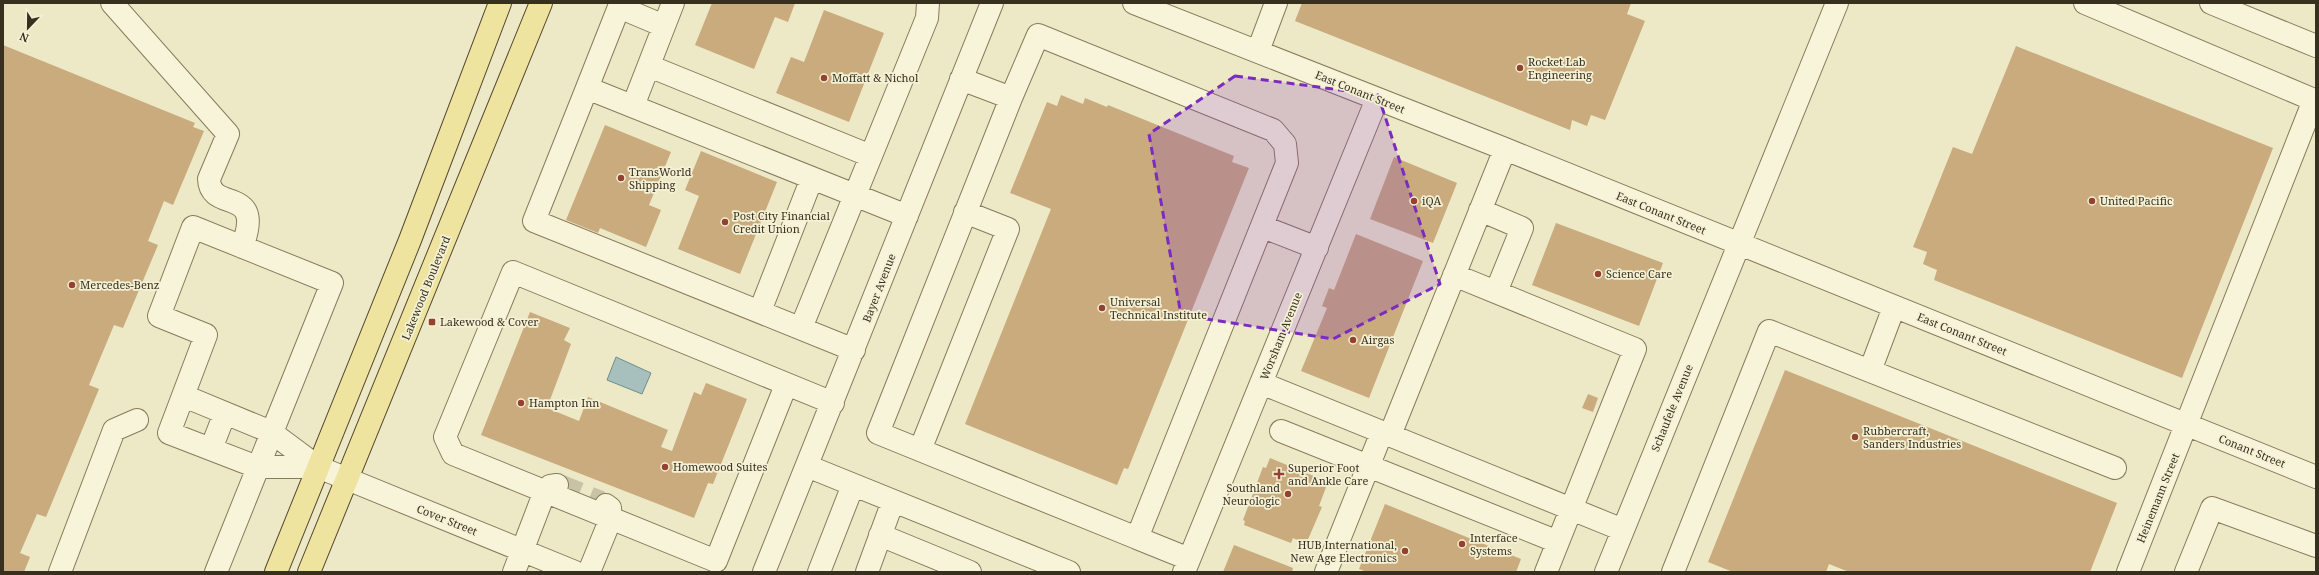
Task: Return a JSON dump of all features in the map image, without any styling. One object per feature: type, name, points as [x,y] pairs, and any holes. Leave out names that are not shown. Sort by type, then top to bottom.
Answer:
[{"type":"main road","points":[[276,572],[407,248],[500,3]]},
{"type":"main road","name":"Lakewood Boulevard","points":[[309,572],[348,480],[541,3]]},
{"type":"street","points":[[112,3],[228,134],[209,179],[209,187],[213,192],[240,205],[247,212],[250,221],[242,247]]},
{"type":"street","points":[[633,106],[673,3]]},
{"type":"street","points":[[801,328],[927,18],[928,3]]},
{"type":"street","name":"Bayer Avenue","points":[[764,572],[992,3]]},
{"type":"street","name":"East Conant Street","points":[[1134,3],[1504,149],[1738,245],[2187,424]]},
{"type":"street","points":[[1258,51],[1276,3]]},
{"type":"street","name":"Schaufele Avenue","points":[[1606,572],[1837,3]]},
{"type":"street","name":"Heinemann Street","points":[[2085,3],[2314,100],[2128,572]]},
{"type":"street","points":[[2211,3],[2316,46]]},
{"type":"street","points":[[664,26],[619,7],[534,221],[854,350]]},
{"type":"street","points":[[1137,538],[1287,163],[1285,144],[1273,130],[1038,34],[965,212],[878,433],[1137,538],[1187,566]]},
{"type":"street","points":[[649,66],[871,156]]},
{"type":"street","points":[[961,79],[1011,98]]},
{"type":"street","points":[[587,88],[907,216]]},
{"type":"street","name":"Worsham Avenue","points":[[1187,566],[1377,99]]},
{"type":"street","points":[[1326,572],[1369,466],[1386,434],[1454,275],[1504,149]]},
{"type":"street","points":[[760,311],[812,178]]},
{"type":"street","points":[[1480,210],[1522,228],[1496,292]]},
{"type":"street","points":[[920,450],[1008,229],[965,212]]},
{"type":"street","points":[[1263,226],[1316,248]]},
{"type":"street","points":[[216,572],[257,467],[271,432],[332,283],[194,227],[159,316],[206,335],[169,433],[257,467],[318,467]]},
{"type":"street","points":[[786,385],[716,561],[606,510],[552,488],[453,454],[446,437],[513,272],[833,403]]},
{"type":"street","points":[[1454,275],[1635,349],[1546,572]]},
{"type":"street","points":[[1870,371],[1894,307]]},
{"type":"street","points":[[1673,572],[1769,331],[2115,468]]},
{"type":"street","points":[[1261,383],[1623,530]]},
{"type":"street","points":[[184,396],[271,432],[318,467]]},
{"type":"street","points":[[211,449],[225,413]]},
{"type":"street","points":[[60,572],[114,430],[137,420]]},
{"type":"street","name":"Conant Street","points":[[2187,424],[2316,477]]},
{"type":"street","points":[[1281,431],[1558,542]]},
{"type":"street","points":[[807,466],[1069,572]]},
{"type":"street","name":"Cover Street","points":[[318,467],[575,572]]},
{"type":"street","points":[[819,572],[853,485]]},
{"type":"street","points":[[514,572],[522,550],[552,488]]},
{"type":"street","points":[[867,572],[893,501]]},
{"type":"street","points":[[2186,572],[2212,508],[2316,546]]},
{"type":"street","points":[[588,572],[606,510]]},
{"type":"street","points":[[880,535],[970,572]]},
{"type":"highlighted area","points":[[1235,76],[1378,95],[1440,284],[1333,339],[1181,315],[1149,134]]},
{"type":"water","points":[[616,357],[651,373],[642,394],[607,380]]},
{"type":"building","points":[[712,3],[795,3],[788,22],[775,17],[754,69],[695,45]]},
{"type":"building","name":"Rocket Lab Engineering","points":[[1302,3],[1631,3],[1627,14],[1645,21],[1605,120],[1591,115],[1587,126],[1572,120],[1570,130],[1295,21]]},
{"type":"building","name":"Moffatt & Nichol","points":[[824,10],[884,33],[849,122],[776,93],[791,57],[804,62]]},
{"type":"building","name":"Mercedes-Benz","points":[[3,45],[195,123],[193,127],[204,131],[173,205],[164,201],[148,241],[158,245],[123,328],[114,325],[89,385],[99,389],[46,517],[37,514],[20,553],[30,557],[24,572],[3,572]]},
{"type":"building","name":"United Pacific","points":[[2016,46],[2273,148],[2182,378],[1934,280],[1937,270],[1923,264],[1927,252],[1913,247],[1953,147],[1972,154]]},
{"type":"building","name":"Universal Technical Institute","points":[[1061,95],[1083,104],[1085,98],[1107,107],[1108,105],[1234,156],[1232,162],[1249,168],[1128,469],[1124,468],[1117,485],[965,424],[1051,209],[1010,193],[1047,102],[1057,106]]},
{"type":"building","name":"TransWorld Shipping","points":[[605,125],[671,152],[649,205],[661,210],[646,247],[600,228],[598,233],[566,220]]},
{"type":"building","name":"Post City Financial Credit Union","points":[[701,151],[777,182],[740,274],[678,249],[699,196],[685,190]]},
{"type":"building","name":"iQA","points":[[1394,157],[1457,183],[1433,243],[1370,219]]},
{"type":"building","name":"Science Care","points":[[1556,223],[1663,263],[1639,326],[1532,285]]},
{"type":"building","name":"Airgas","points":[[1356,234],[1423,261],[1369,398],[1301,371],[1327,308],[1322,306],[1329,288],[1334,290]]},
{"type":"building","points":[[530,312],[570,328],[564,340],[571,344],[547,408],[579,421],[588,397],[668,430],[661,447],[672,451],[694,392],[701,395],[706,383],[747,399],[713,484],[708,483],[694,518],[481,435]]},
{"type":"building","name":"Rubbercraft, Sanders Industries","points":[[1785,370],[2117,503],[2090,572],[1849,572],[1829,564],[1826,572],[1733,572],[1708,562]]},
{"type":"building","points":[[1588,394],[1598,398],[1593,412],[1582,408]]},
{"type":"building","name":"Southland Neurologic","points":[[1270,458],[1328,482],[1319,506],[1322,507],[1306,544],[1293,538],[1291,543],[1244,525],[1245,521],[1243,520],[1263,467],[1266,468]]},
{"type":"building","points":[[1385,504],[1521,559],[1516,572],[1367,572],[1359,569]]},
{"type":"building","points":[[1234,545],[1293,568],[1292,572],[1223,572]]},
{"type":"tunnel","points":[[559,485],[601,502]]},
{"type":"place","name":"Rocket Lab Engineering","points":[[1520,68]]},
{"type":"place","name":"Moffatt & Nichol","points":[[824,78]]},
{"type":"place","name":"TransWorld Shipping","points":[[621,178]]},
{"type":"place","name":"iQA","points":[[1414,201]]},
{"type":"place","name":"United Pacific","points":[[2092,201]]},
{"type":"place","name":"Post City Financial Credit Union","points":[[725,222]]},
{"type":"place","name":"Science Care","points":[[1598,274]]},
{"type":"place","name":"Mercedes-Benz","points":[[72,285]]},
{"type":"place","name":"Universal Technical Institute","points":[[1102,308]]},
{"type":"place","name":"Lakewood & Cover","points":[[432,322]]},
{"type":"place","name":"Airgas","points":[[1353,340]]},
{"type":"place","name":"Hampton Inn","points":[[521,403]]},
{"type":"place","name":"Rubbercraft, Sanders Industries","points":[[1855,437]]},
{"type":"place","name":"Homewood Suites","points":[[665,467]]},
{"type":"place","name":"Superior Foot and Ankle Care","points":[[1279,474]]},
{"type":"place","name":"Southland Neurologic","points":[[1288,494]]},
{"type":"place","name":"Interface Systems","points":[[1462,544]]},
{"type":"place","name":"HUB International, New Age Electronics","points":[[1405,551]]}]
